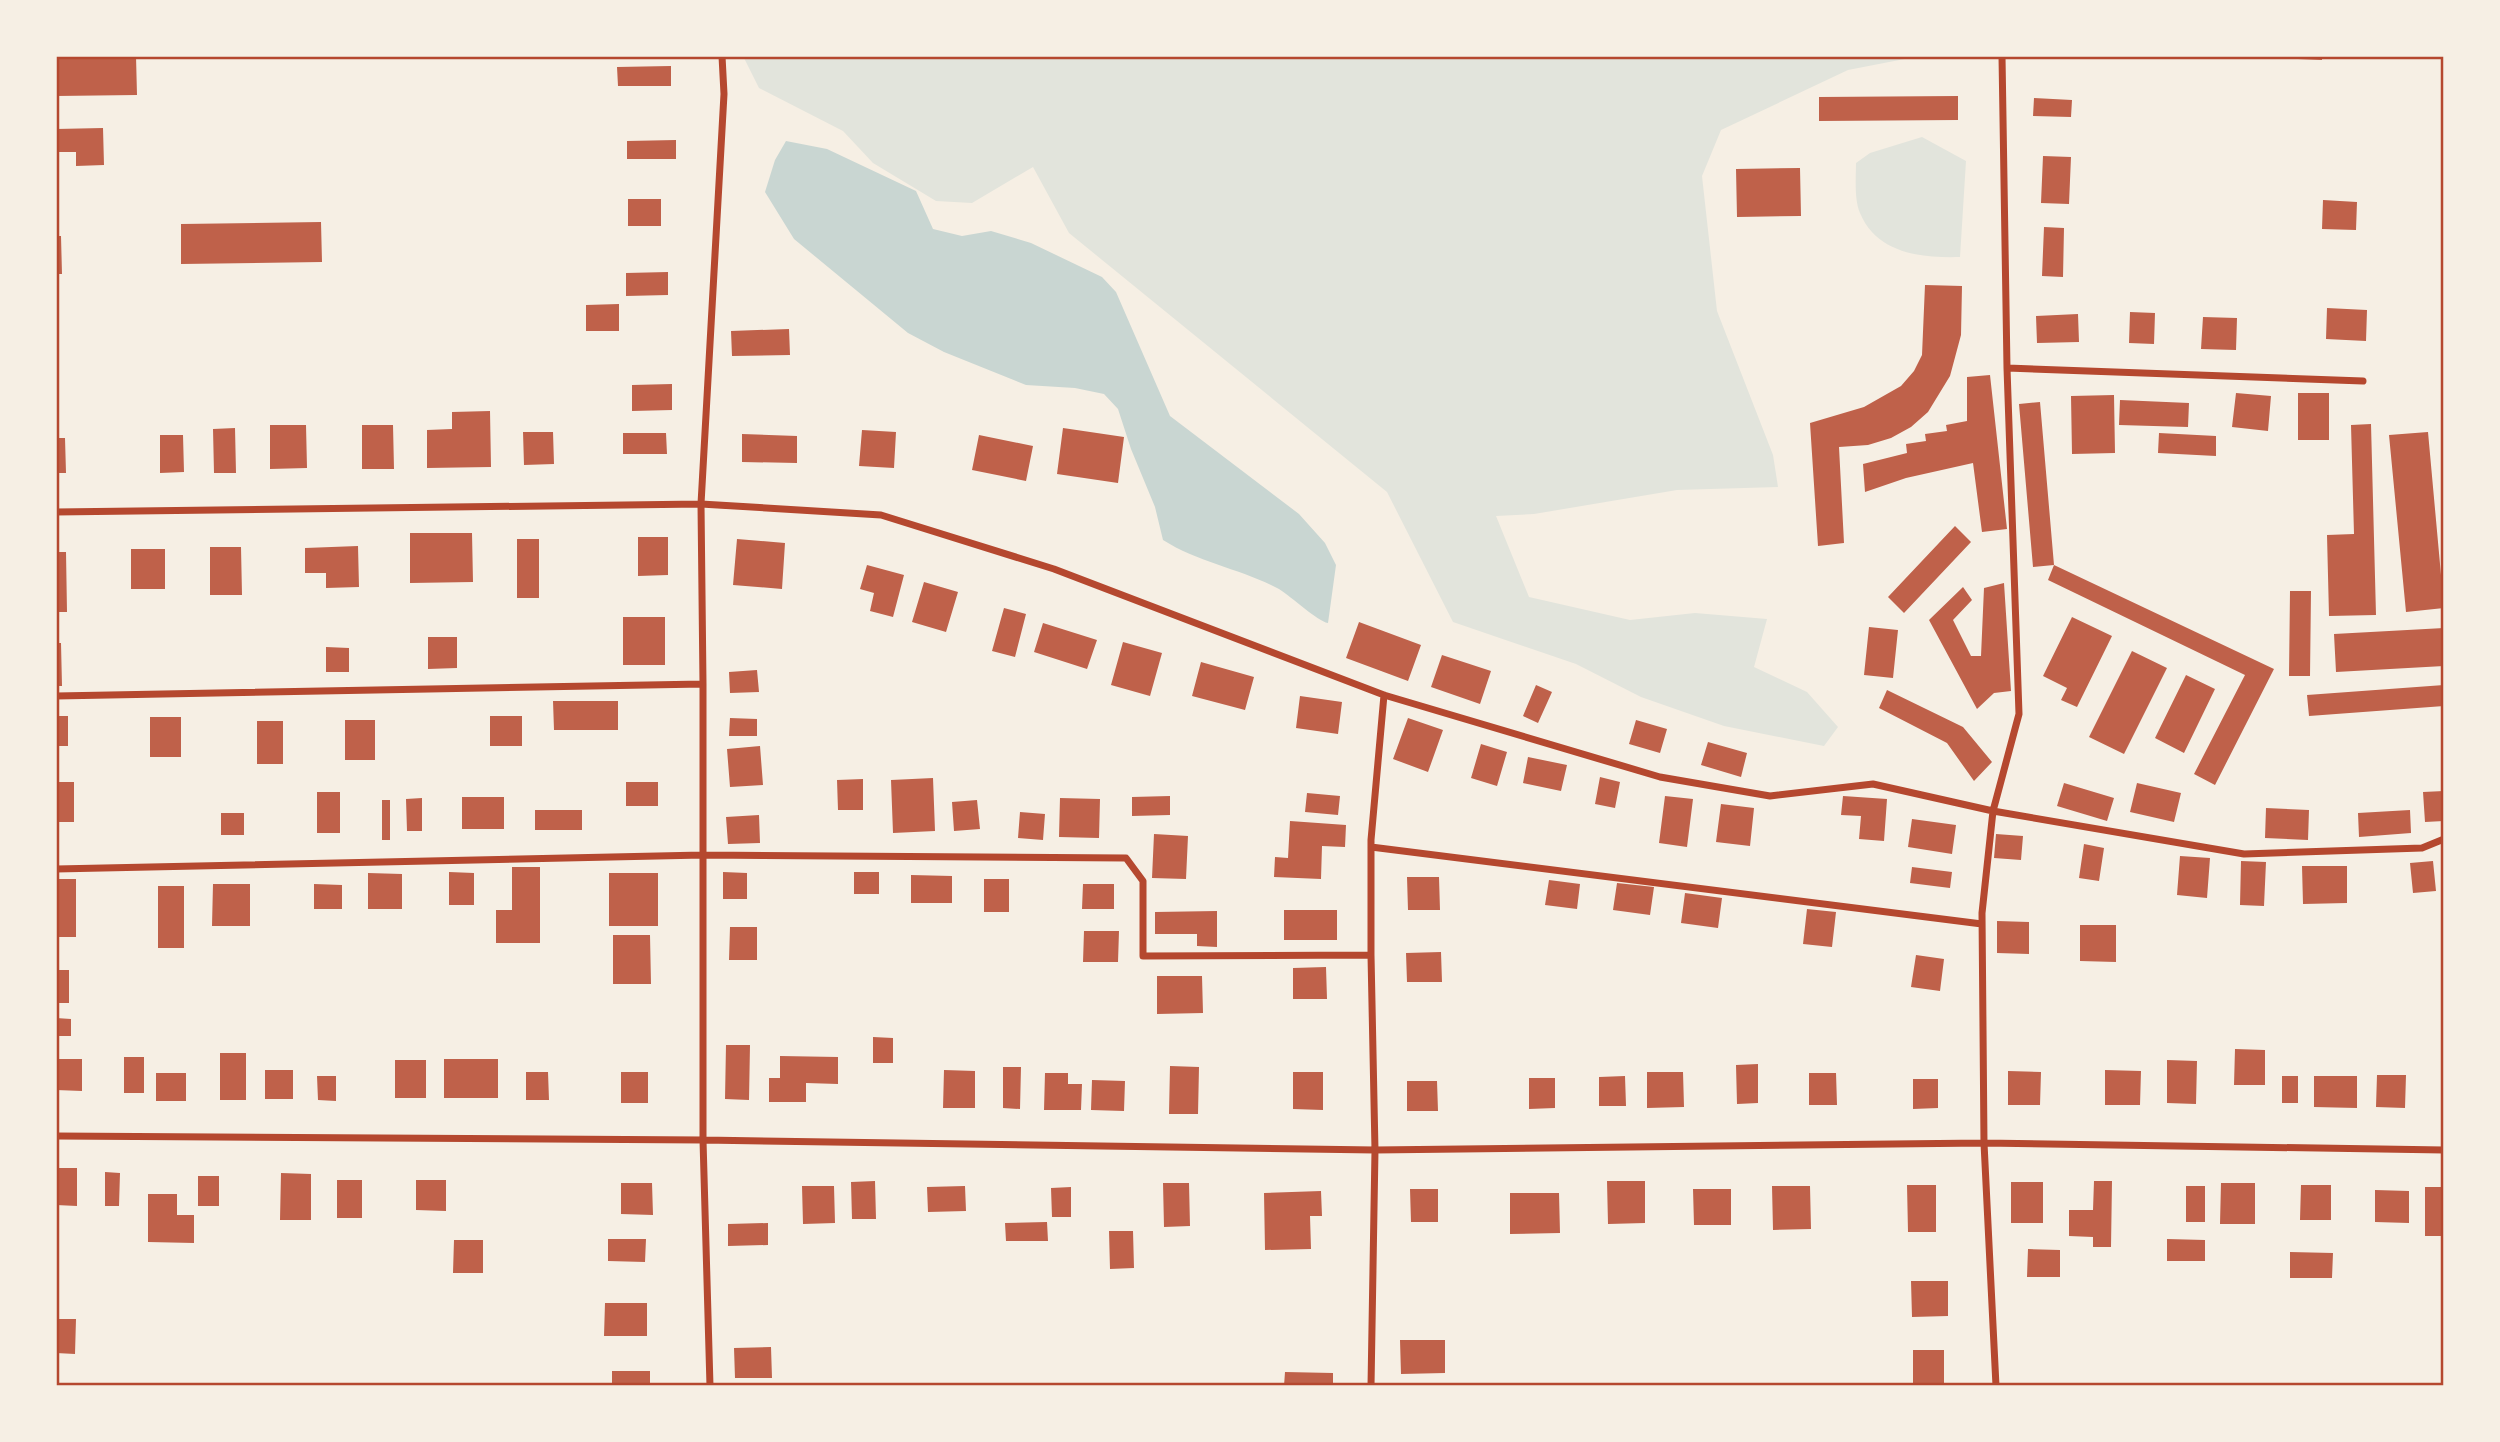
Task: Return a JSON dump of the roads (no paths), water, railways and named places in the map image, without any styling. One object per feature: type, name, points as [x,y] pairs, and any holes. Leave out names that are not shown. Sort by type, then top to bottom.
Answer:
[{"type":"street","points":[[710,1386],[703,1140],[704,684],[701,504],[724,94],[722,56]]},
{"type":"street","points":[[1996,1386],[1984,1143],[1982,924],[1993,811],[2019,715],[2007,368],[2002,56]]},
{"type":"street","points":[[2007,368],[2364,381]]},
{"type":"street","points":[[56,512],[701,504],[881,515],[1054,569],[1384,695],[1660,777],[1770,796],[1873,784],[1993,811],[2245,853],[2422,848],[2444,839]]},
{"type":"street","points":[[56,696],[704,684]]},
{"type":"street","points":[[1371,1386],[1375,1150],[1371,847],[1384,695]]},
{"type":"street","points":[[1371,847],[1982,924]]},
{"type":"street","points":[[56,869],[703,855],[1126,858],[1143,881],[1143,956],[1371,955]]},
{"type":"street","points":[[56,1136],[703,1140],[1375,1150],[1984,1143],[2444,1150]]}]
